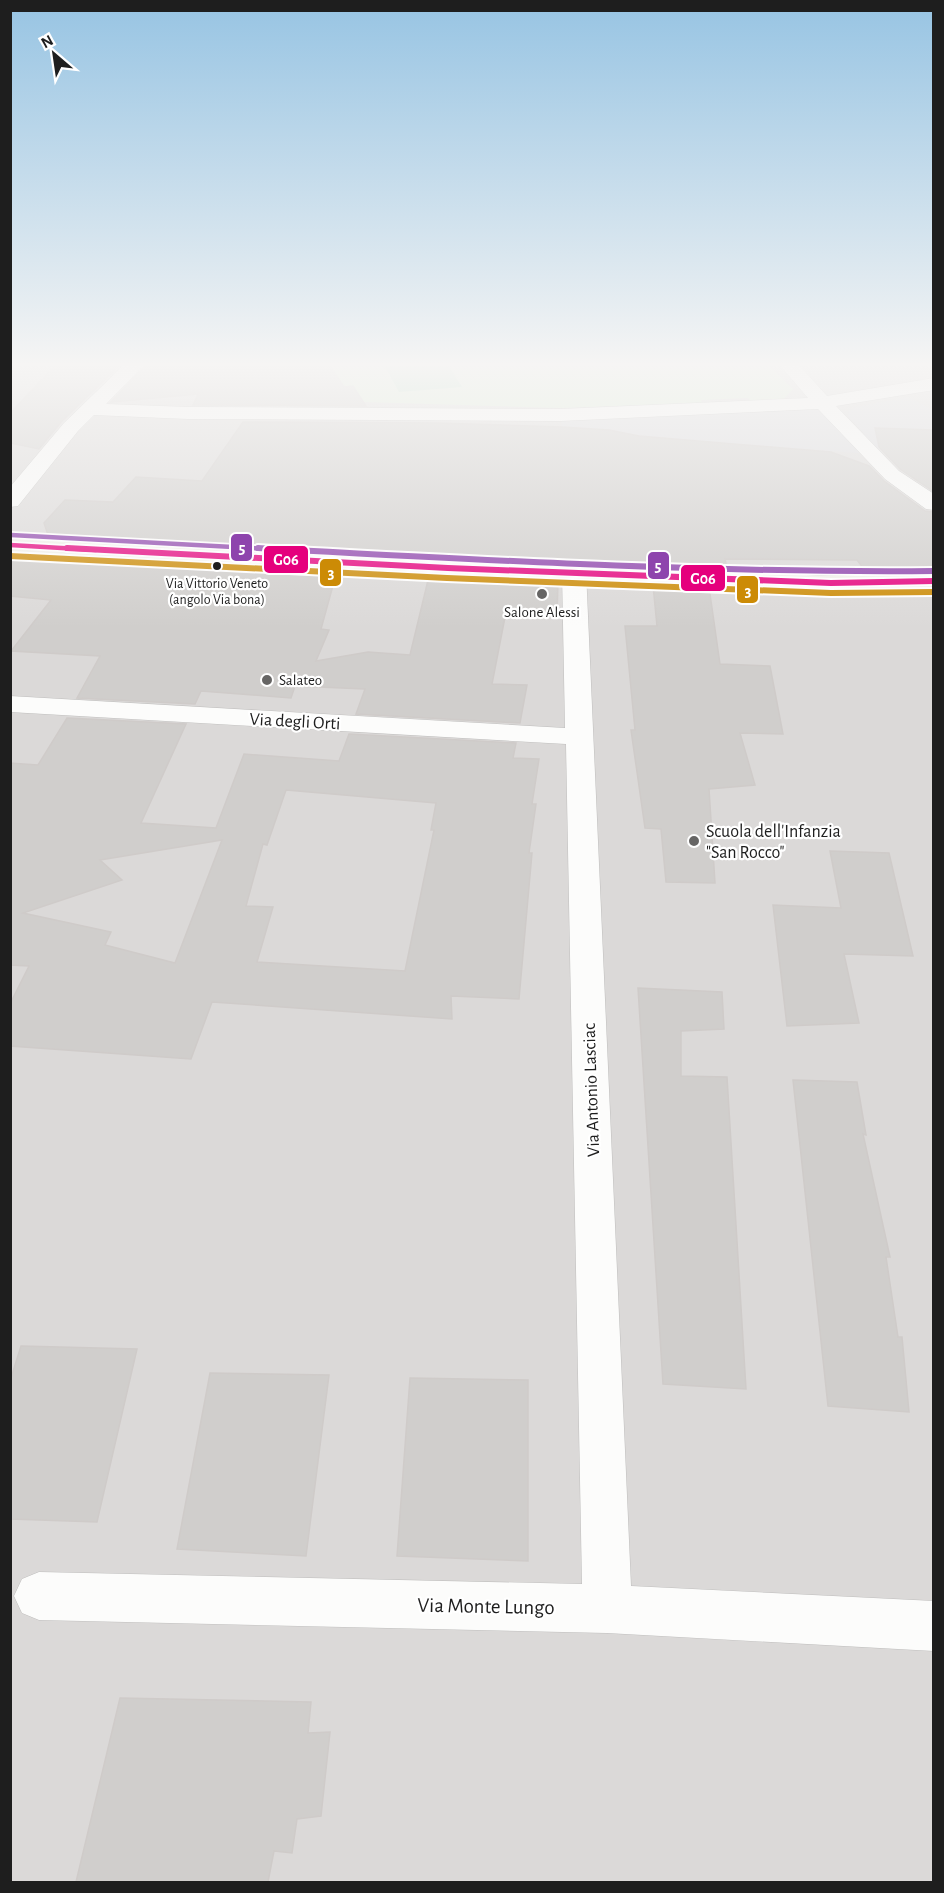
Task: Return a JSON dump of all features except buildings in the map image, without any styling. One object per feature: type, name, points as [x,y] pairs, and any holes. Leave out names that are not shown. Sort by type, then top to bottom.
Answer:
[{"type":"main road","points":[[10,545],[448,568],[574,571],[831,583],[933,580]]},
{"type":"street","points":[[10,501],[53,451]]},
{"type":"street","points":[[868,451],[892,475],[933,504]]},
{"type":"street","name":"Via Antonio Lasciac","points":[[574,571],[607,1609]]},
{"type":"street","name":"Via degli Orti","points":[[10,704],[580,737]]},
{"type":"street","name":"Via Monte Lungo","points":[[39,1596],[607,1609],[933,1626]]},
{"type":"shaded area","points":[[11,451],[933,451],[933,1882],[11,1882]]},
{"type":"shaded area","points":[[835,451],[867,451],[870,454]]},
{"type":"transit line","name":"5","points":[[11,535],[448,558],[831,572],[934,571]]},
{"type":"transit line","name":"G06","points":[[10,545],[448,568],[831,583],[934,581]]},
{"type":"transit line","name":"3","points":[[10,556],[447,578],[831,593],[934,592]]},
{"type":"place","name":"Via Vittorio Veneto (angolo Via bona)","points":[[217,566]]},
{"type":"place","name":"Salone Alessi","points":[[542,594]]},
{"type":"place","name":"Salateo","points":[[267,680]]},
{"type":"place","name":"Scuola dell'Infanzia \"San Rocco\"","points":[[694,841]]}]
